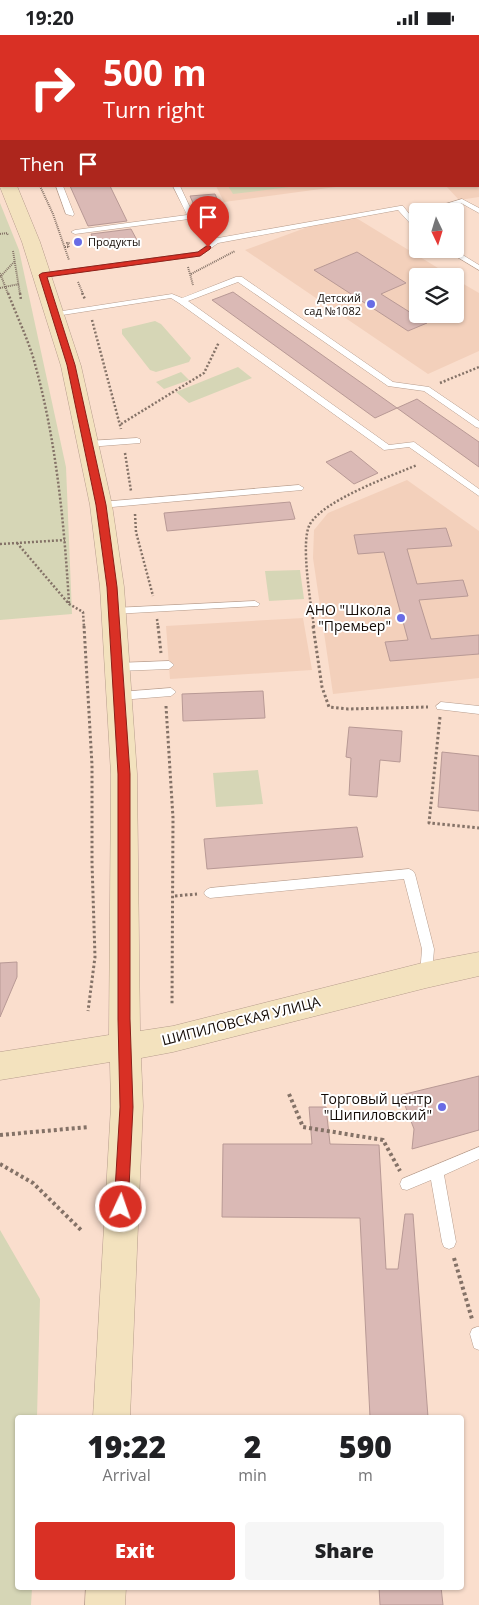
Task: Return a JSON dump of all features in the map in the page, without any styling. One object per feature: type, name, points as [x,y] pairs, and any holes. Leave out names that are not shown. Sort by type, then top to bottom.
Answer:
[{"type":"street","points":[[8,187],[28,232],[71,365],[101,505],[114,611],[124,774],[127,1107],[112,1415]]},
{"type":"street","name":"ШИПИЛОВСКАЯ УЛИЦА","points":[[0,1066],[173,1039],[426,975],[479,964]]},
{"type":"street","points":[[105,1605],[106,1590]]},
{"type":"lane","points":[[59,187],[70,215]]},
{"type":"lane","points":[[176,187],[191,217],[216,241]]},
{"type":"lane","points":[[455,203],[479,199]]},
{"type":"lane","points":[[462,201],[479,211]]},
{"type":"lane","points":[[42,275],[200,254],[216,241],[400,208],[409,219]]},
{"type":"lane","points":[[75,232],[191,217]]},
{"type":"lane","points":[[463,258],[479,268]]},
{"type":"lane","points":[[182,301],[239,279],[391,384],[426,389],[479,425]]},
{"type":"lane","points":[[56,315],[172,296],[182,301],[387,448],[411,444],[479,493]]},
{"type":"lane","points":[[88,444],[137,441]]},
{"type":"lane","points":[[101,505],[299,488]]},
{"type":"lane","points":[[114,611],[255,604]]},
{"type":"lane","points":[[118,667],[165,665]]},
{"type":"lane","points":[[120,696],[168,692]]},
{"type":"lane","points":[[441,707],[479,710]]},
{"type":"lane","points":[[210,893],[409,874],[428,949],[426,975]]},
{"type":"lane","points":[[408,1184],[479,1153]]},
{"type":"lane","points":[[436,1171],[449,1242]]},
{"type":"path","points":[[40,187],[53,214],[88,309],[121,424],[136,533],[156,610],[165,665]]},
{"type":"path","points":[[0,234],[7,233],[9,239]]},
{"type":"path","points":[[65,247],[69,247],[67,243]]},
{"type":"path","points":[[11,244],[21,300]]},
{"type":"path","points":[[184,256],[191,274],[195,295]]},
{"type":"path","points":[[15,261],[0,275],[32,355],[46,408],[65,540],[69,604]]},
{"type":"path","points":[[0,287],[18,284]]},
{"type":"path","points":[[121,424],[204,373],[224,331]]},
{"type":"path","points":[[426,389],[479,367]]},
{"type":"path","points":[[431,458],[324,509],[308,525],[306,557],[322,687],[329,707],[348,709],[441,707],[429,823],[479,828]]},
{"type":"path","points":[[0,544],[65,540]]},
{"type":"path","points":[[17,543],[69,604],[83,612],[92,765],[92,863],[96,957],[88,1011]]},
{"type":"path","points":[[168,692],[172,761],[175,896],[172,1004]]},
{"type":"path","points":[[175,896],[210,893]]},
{"type":"path","points":[[289,1094],[303,1127],[383,1140],[408,1184]]},
{"type":"path","points":[[0,1135],[89,1127]]},
{"type":"path","points":[[0,1164],[33,1183],[82,1231]]},
{"type":"path","points":[[449,1242],[478,1338]]},
{"type":"shaded area","points":[[216,187],[336,187],[224,202]]},
{"type":"shaded area","points":[[447,187],[479,187],[479,197],[459,200]]},
{"type":"shaded area","name":"Детский сад №1082","points":[[338,216],[353,216],[409,250],[409,258],[422,258],[438,268],[409,268],[409,323],[464,323],[464,284],[479,293],[479,351],[428,374],[245,250]]},
{"type":"shaded area","name":"АНО \"Школа \"Премьер\"","points":[[407,480],[479,531],[479,678],[333,694],[313,558],[314,530],[328,513]]},
{"type":"shaded area","points":[[303,618],[312,670],[170,679],[166,626]]},
{"type":"green space","points":[[229,187],[289,187],[233,194]]},
{"type":"green space","points":[[0,203],[19,250],[66,467],[72,614],[0,620]]},
{"type":"green space","points":[[155,321],[161,324],[191,358],[189,362],[156,372],[150,370],[122,334],[122,329]]},
{"type":"green space","points":[[238,367],[252,378],[189,403],[176,392]]},
{"type":"green space","points":[[181,372],[189,380],[164,389],[156,382]]},
{"type":"green space","points":[[300,570],[304,599],[269,601],[265,571]]},
{"type":"green space","points":[[258,770],[263,804],[216,807],[213,773]]},
{"type":"green space","points":[[0,1230],[40,1299],[37,1415],[15,1415],[15,1590],[32,1590],[31,1605],[0,1605]]},
{"type":"building","points":[[70,187],[110,187],[127,221],[88,226]]},
{"type":"building","points":[[215,194],[222,210],[197,212],[190,196]]},
{"type":"building","points":[[131,229],[138,242],[97,247],[91,234]]},
{"type":"building","points":[[357,252],[406,283],[381,294],[409,312],[409,323],[427,323],[408,331],[314,270]]},
{"type":"building","points":[[233,292],[397,408],[375,418],[212,300]]},
{"type":"building","points":[[417,399],[479,442],[479,467],[397,408]]},
{"type":"building","points":[[351,451],[378,473],[354,484],[326,462]]},
{"type":"building","points":[[290,502],[295,519],[167,531],[164,513]]},
{"type":"building","points":[[446,528],[452,546],[407,549],[417,584],[463,580],[468,596],[419,600],[431,639],[479,635],[479,654],[390,661],[385,642],[408,640],[384,552],[358,554],[354,535]]},
{"type":"building","points":[[263,691],[265,718],[183,721],[182,694]]},
{"type":"building","points":[[349,727],[402,731],[400,762],[380,760],[377,797],[349,795],[351,758],[346,757]]},
{"type":"building","points":[[442,752],[479,756],[479,811],[438,807]]},
{"type":"building","points":[[357,827],[363,857],[207,869],[204,839]]},
{"type":"building","points":[[17,962],[17,977],[0,1017],[0,963]]},
{"type":"building","name":"Торговый центр \"Шипиловский\"","points":[[479,1076],[479,1130],[412,1149],[414,1129],[401,1095]]},
{"type":"building","points":[[309,1107],[326,1107],[330,1144],[379,1145],[386,1269],[398,1269],[405,1214],[413,1214],[428,1415],[370,1415],[360,1218],[222,1217],[223,1144],[312,1144]]},
{"type":"building","points":[[379,1590],[441,1590],[443,1605],[380,1605]]},
{"type":"place","name":"Продукты","points":[[78,242]]},
{"type":"place","name":"Детский сад №1082","points":[[371,304]]},
{"type":"place","name":"АНО \"Школа \"Премьер\"","points":[[401,618]]},
{"type":"place","name":"Торговый центр \"Шипиловский\"","points":[[442,1107]]},
{"type":"route","points":[[121,1207],[127,1107],[124,1019],[124,774],[112,587],[101,505],[71,365],[42,275],[200,254],[208,247]]}]
